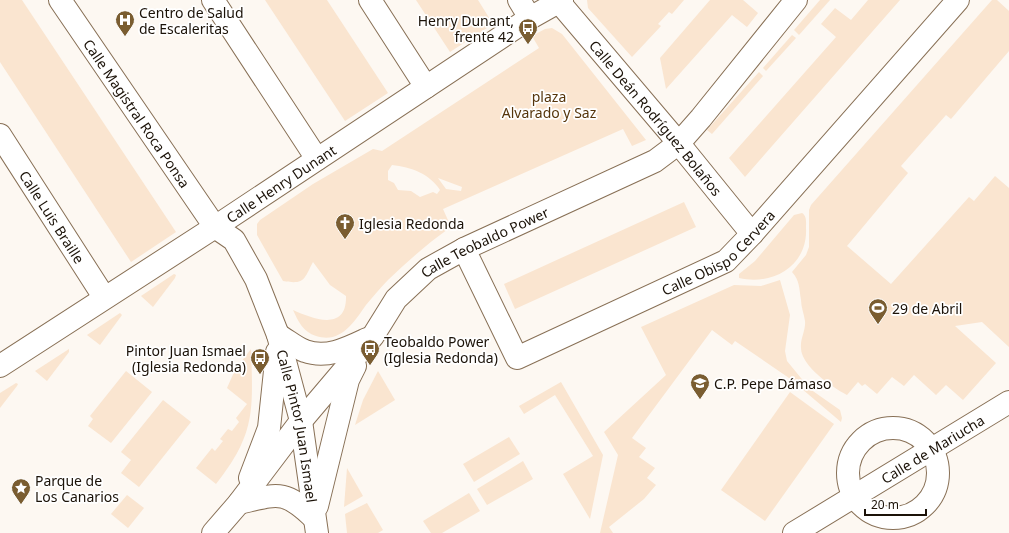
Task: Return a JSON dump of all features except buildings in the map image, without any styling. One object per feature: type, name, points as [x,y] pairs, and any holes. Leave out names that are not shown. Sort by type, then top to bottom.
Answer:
[{"type":"street","name":"Calle Magistral Roca Ponsa","points":[[60,0],[215,227]]},
{"type":"street","points":[[213,0],[317,159]]},
{"type":"street","points":[[370,0],[426,87]]},
{"type":"street","points":[[519,0],[530,18]]},
{"type":"street","name":"Calle Teobaldo Power","points":[[212,533],[240,504],[300,421],[373,336],[396,299],[428,269],[464,248],[655,162],[679,143],[796,0]]},
{"type":"street","name":"Calle Obispo Cervera","points":[[464,248],[517,358],[726,261],[752,234],[958,0]]},
{"type":"street","name":"Calle Henry Dunant","points":[[0,366],[104,297],[215,227],[530,18],[560,1]]},
{"type":"street","name":"Calle Deán Rodríguez Bolaños","points":[[560,1],[679,143],[752,234]]},
{"type":"street","name":"Calle Luis Braille","points":[[0,135],[104,297]]},
{"type":"street","name":"Calle Pintor Juan Ismael","points":[[215,227],[234,240],[256,278],[278,335],[300,421],[316,525]]},
{"type":"street","name":"Calle Pintor Juan Ismael","points":[[278,335],[305,351],[328,354],[345,349],[373,336]]},
{"type":"street","name":"Calle Pintor Juan Ismael","points":[[240,504],[269,428],[278,335]]},
{"type":"street","name":"Calle Pintor Juan Ismael","points":[[316,525],[348,380],[373,336]]},
{"type":"street","name":"Calle de Mariucha","points":[[794,533],[1009,402]]},
{"type":"street","points":[[892,427],[908,429],[922,437],[932,448],[938,462],[939,476],[936,490],[928,502],[917,512],[904,517],[889,518],[875,515],[863,507],[853,496],[848,481],[848,465],[853,450],[863,438],[876,430],[892,427]]},
{"type":"street","name":"Calle Pintor Juan Ismael","points":[[240,504],[273,496],[285,497],[297,501],[316,525]]},
{"type":"green space","points":[[0,0],[22,0],[176,232],[131,262],[0,62]]},
{"type":"green space","points":[[265,0],[327,0],[388,93],[345,121]]},
{"type":"green space","points":[[416,0],[478,0],[493,24],[450,52]]},
{"type":"green space","points":[[587,0],[684,0],[672,14],[669,12],[658,24],[661,26],[632,57],[588,8]]},
{"type":"green space","points":[[710,0],[743,0],[758,13],[747,27],[732,15],[666,89],[660,58]]},
{"type":"green space","points":[[820,0],[830,0],[799,35],[794,30]]},
{"type":"green space","points":[[868,0],[900,0],[745,177],[729,158],[836,37],[821,24],[835,8],[851,20]]},
{"type":"green space","points":[[992,0],[997,0],[1009,11],[1009,51],[951,119],[946,115],[901,166],[908,173],[847,246],[891,284],[969,197],[974,201],[995,176],[1009,188],[1009,347],[982,322],[955,326],[996,363],[963,400],[946,385],[936,395],[914,375],[904,386],[892,377],[877,394],[865,384],[862,386],[858,382],[847,395],[833,387],[818,375],[806,362],[802,355],[801,345],[805,321],[801,305],[799,285],[792,272],[806,255],[809,247],[809,210],[811,205]]},
{"type":"green space","name":"plaza Alvarado y Saz","points":[[552,28],[562,34],[646,140],[632,146],[623,129],[443,209],[451,227],[418,252],[388,280],[346,330],[333,337],[325,338],[311,334],[304,329],[293,310],[319,319],[335,319],[341,315],[345,307],[346,296],[330,285],[313,262],[308,273],[300,281],[283,281],[257,235],[257,224],[260,220],[313,184],[373,149],[382,151],[539,48],[532,36],[545,29]],"holes":[[[392,165],[419,172],[436,184],[440,190],[437,194],[433,192],[420,197],[411,191],[398,190],[394,183],[388,180],[388,171]],[[438,178],[462,187],[461,191],[446,189]]]},
{"type":"green space","points":[[792,35],[796,38],[766,71],[763,68]]},
{"type":"green space","points":[[759,72],[763,76],[712,134],[707,130]]},
{"type":"green space","points":[[684,202],[696,227],[515,309],[504,284]]},
{"type":"green space","points":[[802,213],[806,219],[805,241],[801,253],[795,262],[786,270],[765,279],[752,280],[739,278],[739,274],[755,261],[794,215]]},
{"type":"green space","points":[[174,274],[176,275],[175,278],[153,307],[141,296]]},
{"type":"green space","points":[[780,280],[790,315],[785,351],[787,361],[810,389],[840,410],[842,418],[841,422],[789,378],[735,341],[732,345],[712,330],[632,438],[646,448],[639,457],[655,468],[647,478],[656,485],[644,499],[609,527],[613,533],[600,533],[618,455],[604,432],[666,375],[641,327],[734,285],[761,286]]},
{"type":"green space","points":[[120,313],[122,315],[100,345],[87,335]]},
{"type":"green space","points":[[69,349],[69,352],[47,381],[35,371]]},
{"type":"green space","points":[[251,349],[252,388],[249,420],[239,450],[216,484],[196,468],[212,448],[215,451],[223,441],[220,439],[228,429],[232,431],[239,422],[236,418],[247,404],[227,388],[235,370]]},
{"type":"green space","points":[[126,371],[152,392],[111,443],[88,426],[93,419],[90,416]]},
{"type":"green space","points":[[378,371],[395,400],[355,425],[363,400]]},
{"type":"green space","points":[[561,382],[603,455],[590,519],[563,474],[593,456],[555,395],[524,414],[519,406]]},
{"type":"green space","points":[[16,383],[18,384],[17,386],[0,408],[0,393]]},
{"type":"green space","points":[[790,392],[834,424],[765,521],[721,490]]},
{"type":"green space","points":[[163,400],[191,422],[139,487],[121,473],[131,460],[121,452]]},
{"type":"green space","points":[[509,437],[520,454],[474,482],[463,464]]},
{"type":"green space","points":[[523,461],[533,479],[487,505],[477,489]]},
{"type":"green space","points":[[347,468],[363,496],[344,507]]},
{"type":"green space","points":[[469,493],[480,511],[442,533],[431,533],[423,521]]},
{"type":"green space","points":[[127,495],[144,508],[128,528],[111,514]]},
{"type":"green space","points":[[367,503],[383,530],[378,533],[347,533],[345,514]]},
{"type":"place","name":"Centro de Salud de Escaleritas","points":[[125,37]]},
{"type":"place","name":"Henry Dunant, frente 42","points":[[528,45]]},
{"type":"place","name":"Iglesia Redonda","points":[[345,240]]},
{"type":"place","name":"29 de Abril","points":[[878,325]]},
{"type":"place","name":"Teobaldo Power (Iglesia Redonda)","points":[[370,366]]},
{"type":"place","name":"Pintor Juan Ismael (Iglesia Redonda)","points":[[260,375]]},
{"type":"place","name":"C.P. Pepe Dámaso","points":[[700,400]]},
{"type":"place","name":"Parque de Los Canarios","points":[[21,505]]}]
